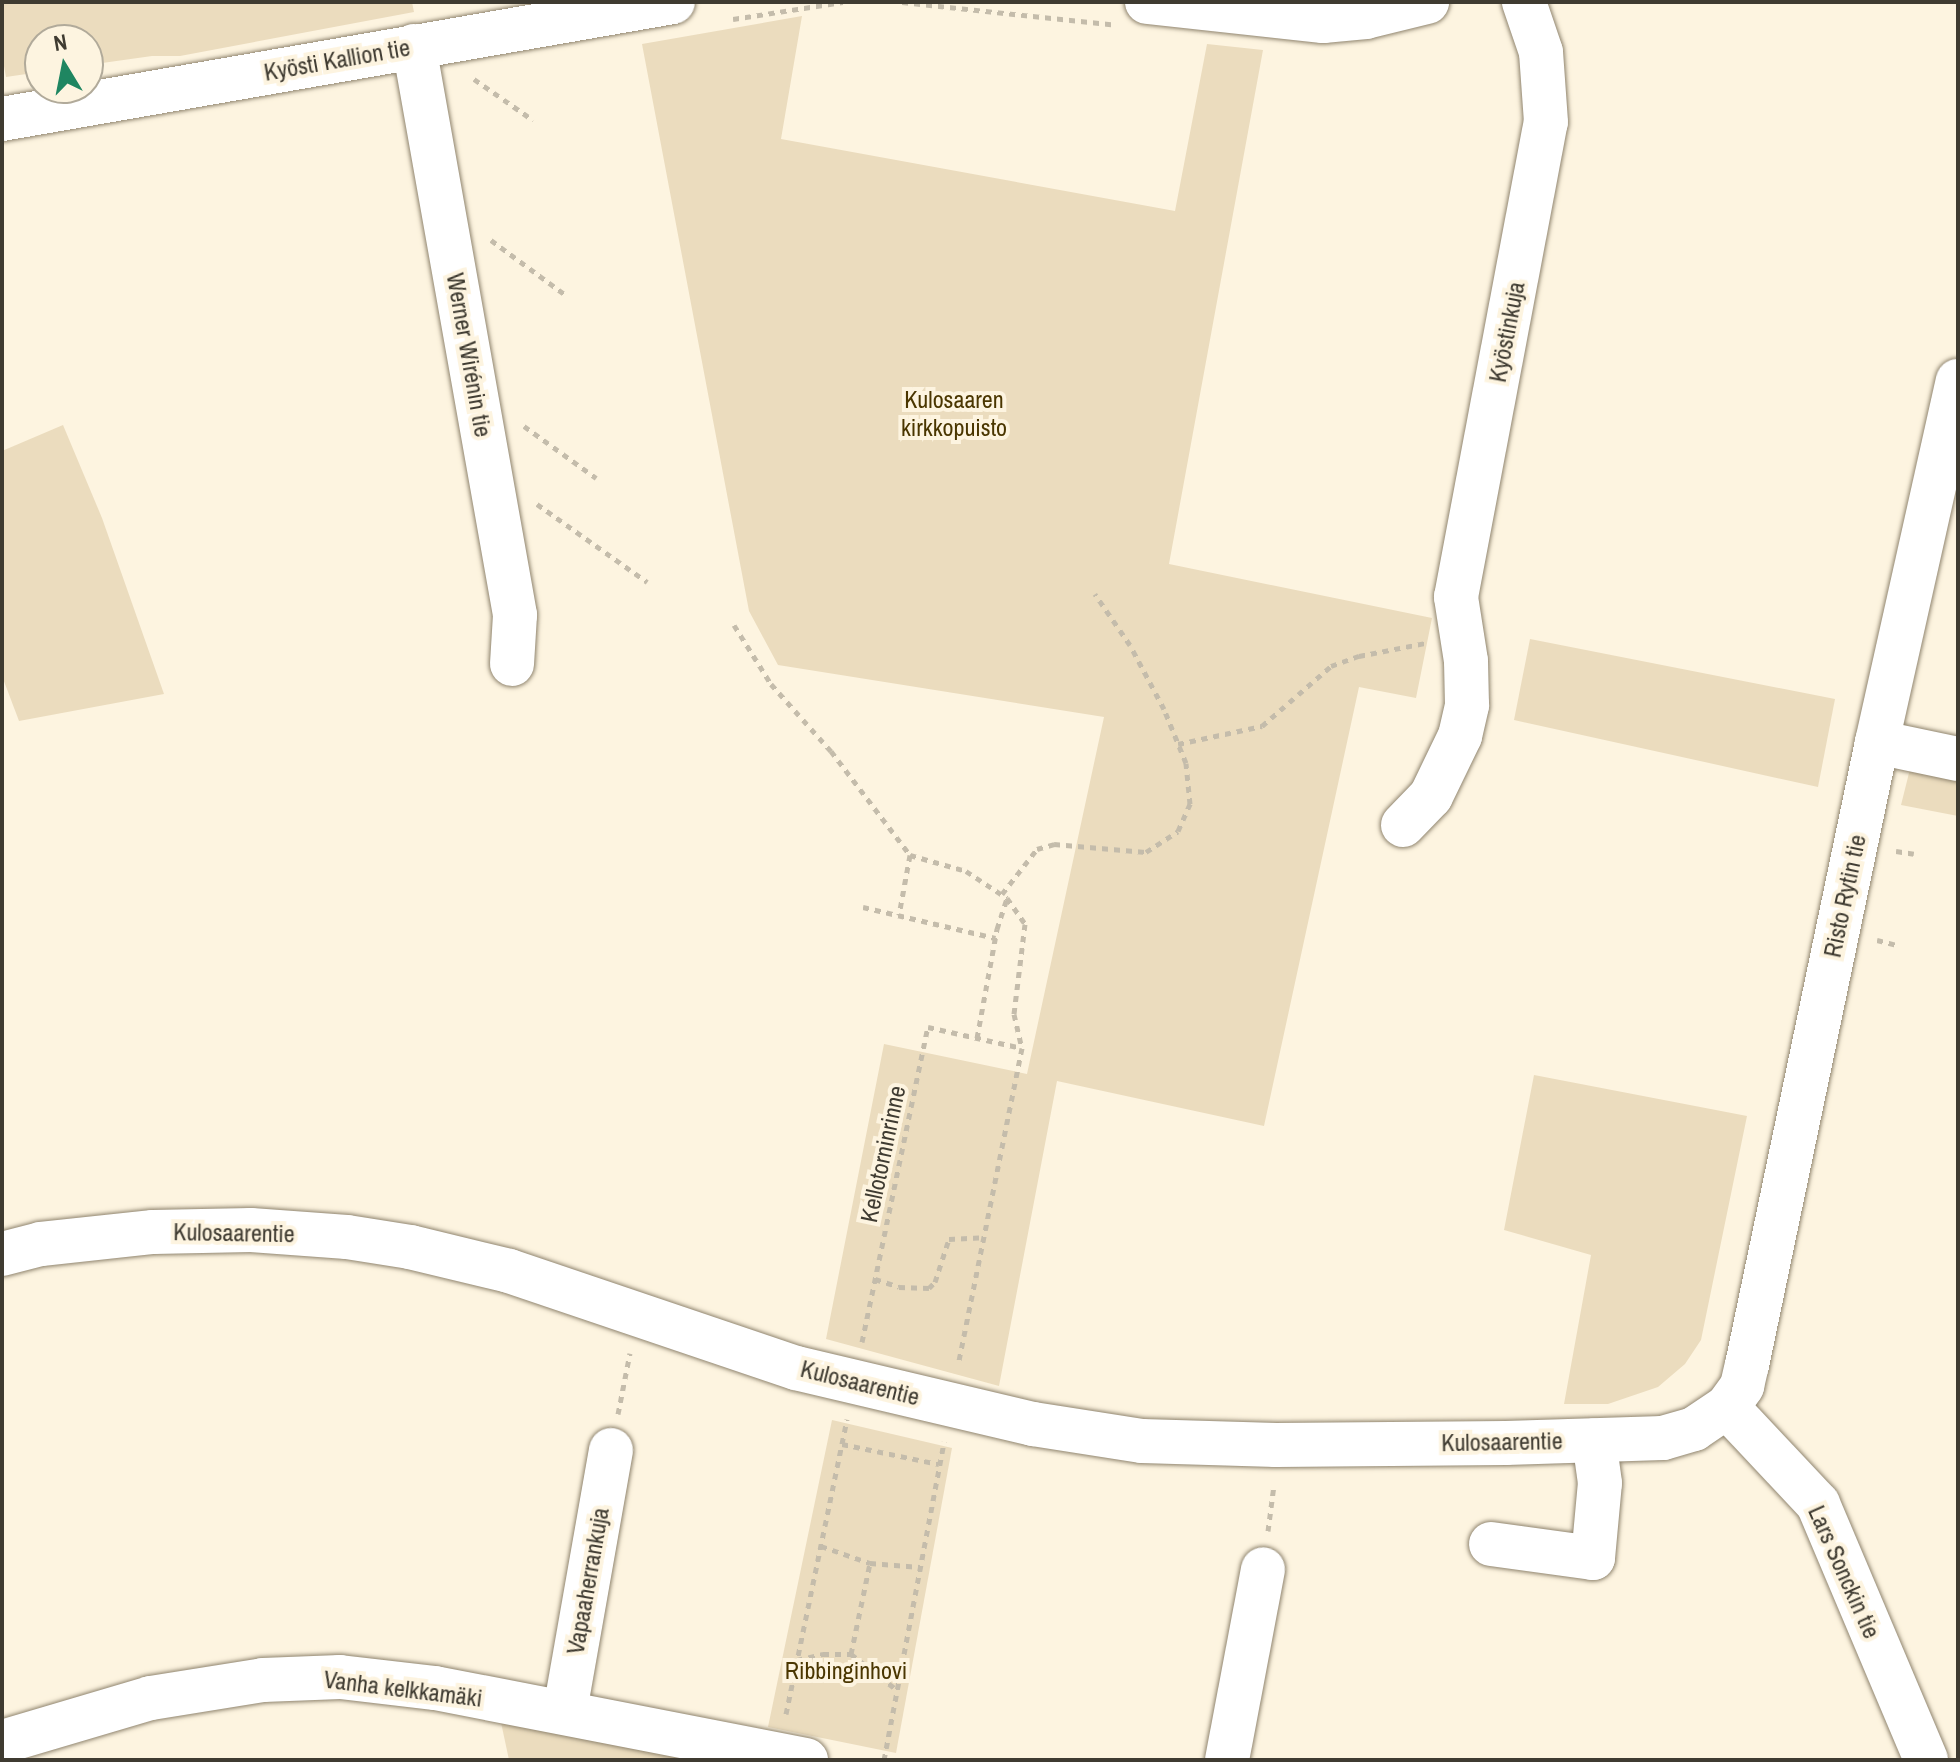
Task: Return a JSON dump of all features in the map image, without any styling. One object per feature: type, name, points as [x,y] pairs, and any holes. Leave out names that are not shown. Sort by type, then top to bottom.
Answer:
[{"type":"street","name":"Kyösti Kallion tie","points":[[104,94],[673,2]]},
{"type":"street","points":[[1147,2],[1323,21],[1366,17],[1427,2]]},
{"type":"street","name":"Kyöstinkuja","points":[[1403,825],[1431,796],[1460,736],[1467,705],[1464,650],[1456,597],[1546,122],[1541,52],[1524,2]]},
{"type":"street","name":"Werner Wirénin tie","points":[[414,46],[515,615],[512,664]]},
{"type":"street","name":"Kyösti Kallion tie","points":[[2,119],[61,104]]},
{"type":"street","name":"Risto Rytin tie","points":[[1727,1407],[1742,1386],[1747,1365],[1877,742],[1958,381]]},
{"type":"street","points":[[1877,742],[1958,759]]},
{"type":"street","name":"Kulosaarentie","points":[[2,1254],[41,1244],[153,1232],[251,1230],[347,1237],[497,1268],[796,1368],[852,1397],[948,1419],[1033,1424],[1142,1441],[1276,1445],[1663,1438],[1694,1429],[1727,1407]]},
{"type":"street","name":"Lars Sonckin tie","points":[[1727,1407],[1818,1504],[1926,1760]]},
{"type":"street","points":[[1491,1544],[1593,1558],[1600,1483],[1594,1440]]},
{"type":"street","name":"Vapaaherrankuja","points":[[565,1711],[611,1450]]},
{"type":"street","points":[[1227,1760],[1263,1569]]},
{"type":"street","name":"Vanha kelkkamäki","points":[[2,1742],[151,1698],[263,1680],[340,1677],[435,1688],[565,1711],[792,1757]]},
{"type":"path","points":[[733,19],[843,2]]},
{"type":"path","points":[[472,78],[533,120]]},
{"type":"path","points":[[490,240],[567,296]]},
{"type":"path","points":[[514,418],[596,478]]},
{"type":"path","points":[[529,498],[647,582]]},
{"type":"path","points":[[977,1038],[1005,896],[1037,849],[1054,844],[1146,852],[1178,831],[1190,804],[1187,771],[1151,682],[1095,594]]},
{"type":"path","points":[[734,625],[771,684],[831,751],[910,855],[966,871],[1005,896],[1025,924],[1014,1014],[1022,1048],[884,1760]]},
{"type":"path","points":[[1178,744],[1262,726],[1331,666],[1359,656],[1464,650]]},
{"type":"path","points":[[1887,849],[1914,854]]},
{"type":"path","points":[[899,915],[910,855]]},
{"type":"path","points":[[863,907],[995,938]]},
{"type":"path","points":[[1868,938],[1897,945]]},
{"type":"path","name":"Kellotorninrinne","points":[[792,1757],[797,1660],[928,1027],[1022,1048]]},
{"type":"path","points":[[875,1279],[899,1287],[929,1288],[935,1282],[949,1239],[984,1237]]},
{"type":"path","points":[[611,1450],[641,1315]]},
{"type":"path","points":[[842,1444],[939,1464]]},
{"type":"path","points":[[1263,1569],[1276,1473],[1276,1445]]},
{"type":"path","points":[[821,1546],[870,1563],[920,1567]]},
{"type":"path","points":[[851,1654],[870,1563]]},
{"type":"path","points":[[797,1660],[823,1654],[851,1654],[897,1690]]},
{"type":"green space","points":[[2,2],[412,2],[414,12],[180,56],[152,56],[104,63],[104,24],[24,24],[24,74],[6,77],[2,55]]},
{"type":"green space","name":"Kulosaaren kirkkopuisto","points":[[802,16],[781,139],[1175,211],[1207,44],[1263,50],[1169,564],[1432,618],[1416,698],[1359,687],[1264,1126],[1057,1081],[999,1386],[826,1339],[884,1044],[1027,1074],[1104,717],[778,665],[749,611],[642,44]]},
{"type":"green space","points":[[63,425],[102,518],[164,694],[19,721],[2,676],[2,451]]},
{"type":"green space","points":[[1530,639],[1835,699],[1818,787],[1514,720]]},
{"type":"green space","points":[[1910,769],[1958,778],[1958,816],[1901,805]]},
{"type":"green space","points":[[1534,1075],[1747,1116],[1701,1340],[1685,1364],[1658,1387],[1608,1404],[1564,1404],[1591,1255],[1504,1230]]},
{"type":"green space","name":"Ribbinginhovi","points":[[832,1420],[952,1448],[896,1753],[768,1727]]},
{"type":"green space","points":[[499,1713],[749,1760],[509,1760]]}]
